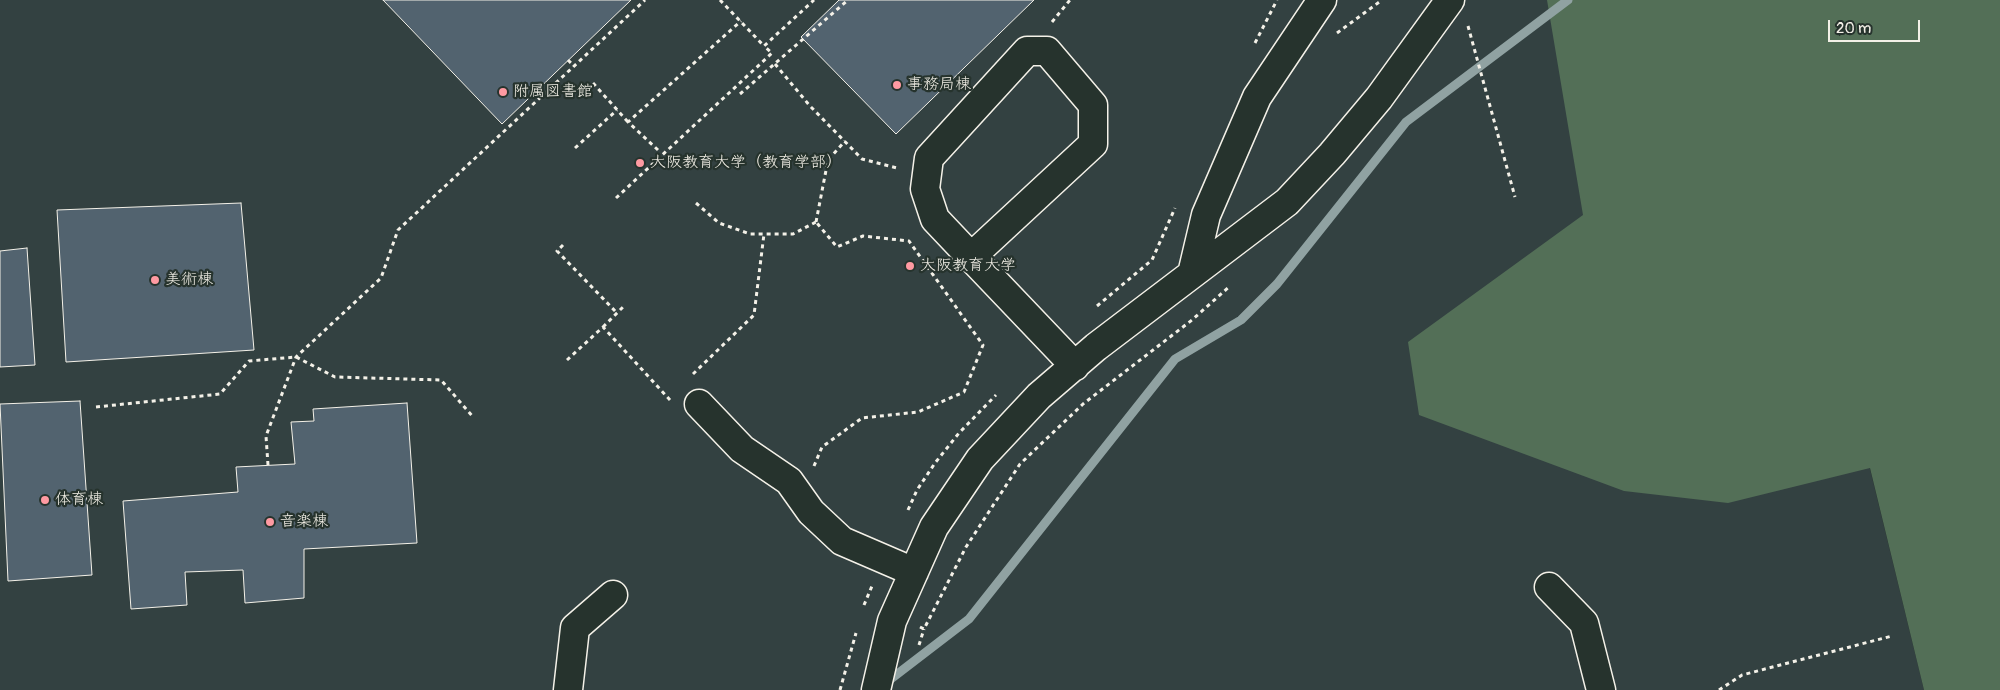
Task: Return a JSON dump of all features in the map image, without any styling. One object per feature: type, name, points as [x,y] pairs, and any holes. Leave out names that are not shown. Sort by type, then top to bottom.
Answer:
[{"type":"street","points":[[1192,274],[1206,215],[1257,97],[1322,0]]},
{"type":"street","points":[[876,690],[892,621],[934,526],[980,459],[1040,396],[1096,347],[1287,202],[1332,154],[1379,98],[1450,0]]},
{"type":"street","points":[[971,257],[1092,144],[1093,105],[1047,51],[1027,51],[929,158],[925,189],[936,219],[971,257],[1075,366]]},
{"type":"street","points":[[699,404],[742,448],[789,480],[811,512],[842,541],[914,572]]},
{"type":"street","points":[[1549,587],[1584,623],[1601,690]]},
{"type":"street","points":[[568,690],[575,628],[613,596]]},
{"type":"path","points":[[268,465],[266,436],[296,357],[381,278],[398,230],[645,0]]},
{"type":"path","points":[[616,198],[772,53],[720,0]]},
{"type":"path","points":[[764,46],[814,0]]},
{"type":"path","points":[[740,94],[848,0]]},
{"type":"path","points":[[1061,11],[1070,0]]},
{"type":"path","points":[[1255,43],[1277,0]]},
{"type":"path","points":[[1330,32],[1335,35],[1382,0]]},
{"type":"path","points":[[628,122],[741,22]]},
{"type":"path","points":[[1468,30],[1515,197]]},
{"type":"path","points":[[568,60],[574,66]]},
{"type":"path","points":[[774,64],[810,106],[862,159],[900,168]]},
{"type":"path","points":[[593,83],[628,122],[658,150]]},
{"type":"path","points":[[575,148],[617,110]]},
{"type":"path","points":[[816,222],[828,160],[845,141]]},
{"type":"path","points":[[1092,310],[1152,260],[1179,199]]},
{"type":"path","points":[[696,203],[719,223],[750,234],[793,234],[816,222]]},
{"type":"path","points":[[801,498],[822,447],[862,418],[918,412],[964,392],[983,345],[909,241],[863,236],[837,247],[816,222]]},
{"type":"path","points":[[563,246],[557,251],[617,313]]},
{"type":"path","points":[[917,626],[924,629],[966,547],[1020,464],[1083,404],[1192,320],[1237,279]]},
{"type":"path","points":[[567,360],[603,328],[624,306]]},
{"type":"path","points":[[603,328],[672,402]]},
{"type":"path","points":[[96,407],[220,394],[249,361],[296,357],[335,377],[441,380],[474,418]]},
{"type":"path","points":[[1719,690],[1742,675],[1892,636]]},
{"type":"shaded area","name":"大阪教育大学","points":[[0,0],[1867,0],[1771,64],[1924,690],[0,690]]},
{"type":"green space","points":[[1547,0],[2000,0],[2000,690],[1924,690],[1870,468],[1728,503],[1624,491],[1419,415],[1408,342],[1583,215]]},
{"type":"building","name":"附属図書館","points":[[383,0],[631,0],[502,124]]},
{"type":"building","name":"事務局棟","points":[[839,0],[1034,0],[896,134],[801,37]]},
{"type":"building","name":"美術棟","points":[[241,203],[254,350],[66,362],[57,210]]},
{"type":"building","points":[[27,248],[35,365],[0,367],[0,251]]},
{"type":"building","name":"体育棟","points":[[80,401],[92,575],[8,581],[0,404]]},
{"type":"building","name":"音楽棟","points":[[407,403],[417,543],[304,549],[304,598],[245,603],[243,570],[185,572],[187,605],[131,609],[123,501],[238,492],[236,467],[295,464],[291,422],[314,421],[313,409]]},
{"type":"waterway","points":[[883,685],[969,619],[1175,359],[1241,320],[1277,284],[1406,122],[1568,0]]},
{"type":"place","name":"事務局棟","points":[[897,85]]},
{"type":"place","name":"附属図書館","points":[[503,92]]},
{"type":"place","name":"大阪教育大学（教育学部）","points":[[640,163]]},
{"type":"place","name":"大阪教育大学","points":[[910,266]]},
{"type":"place","name":"美術棟","points":[[155,280]]},
{"type":"place","name":"体育棟","points":[[45,500]]},
{"type":"place","name":"音楽棟","points":[[270,522]]}]
